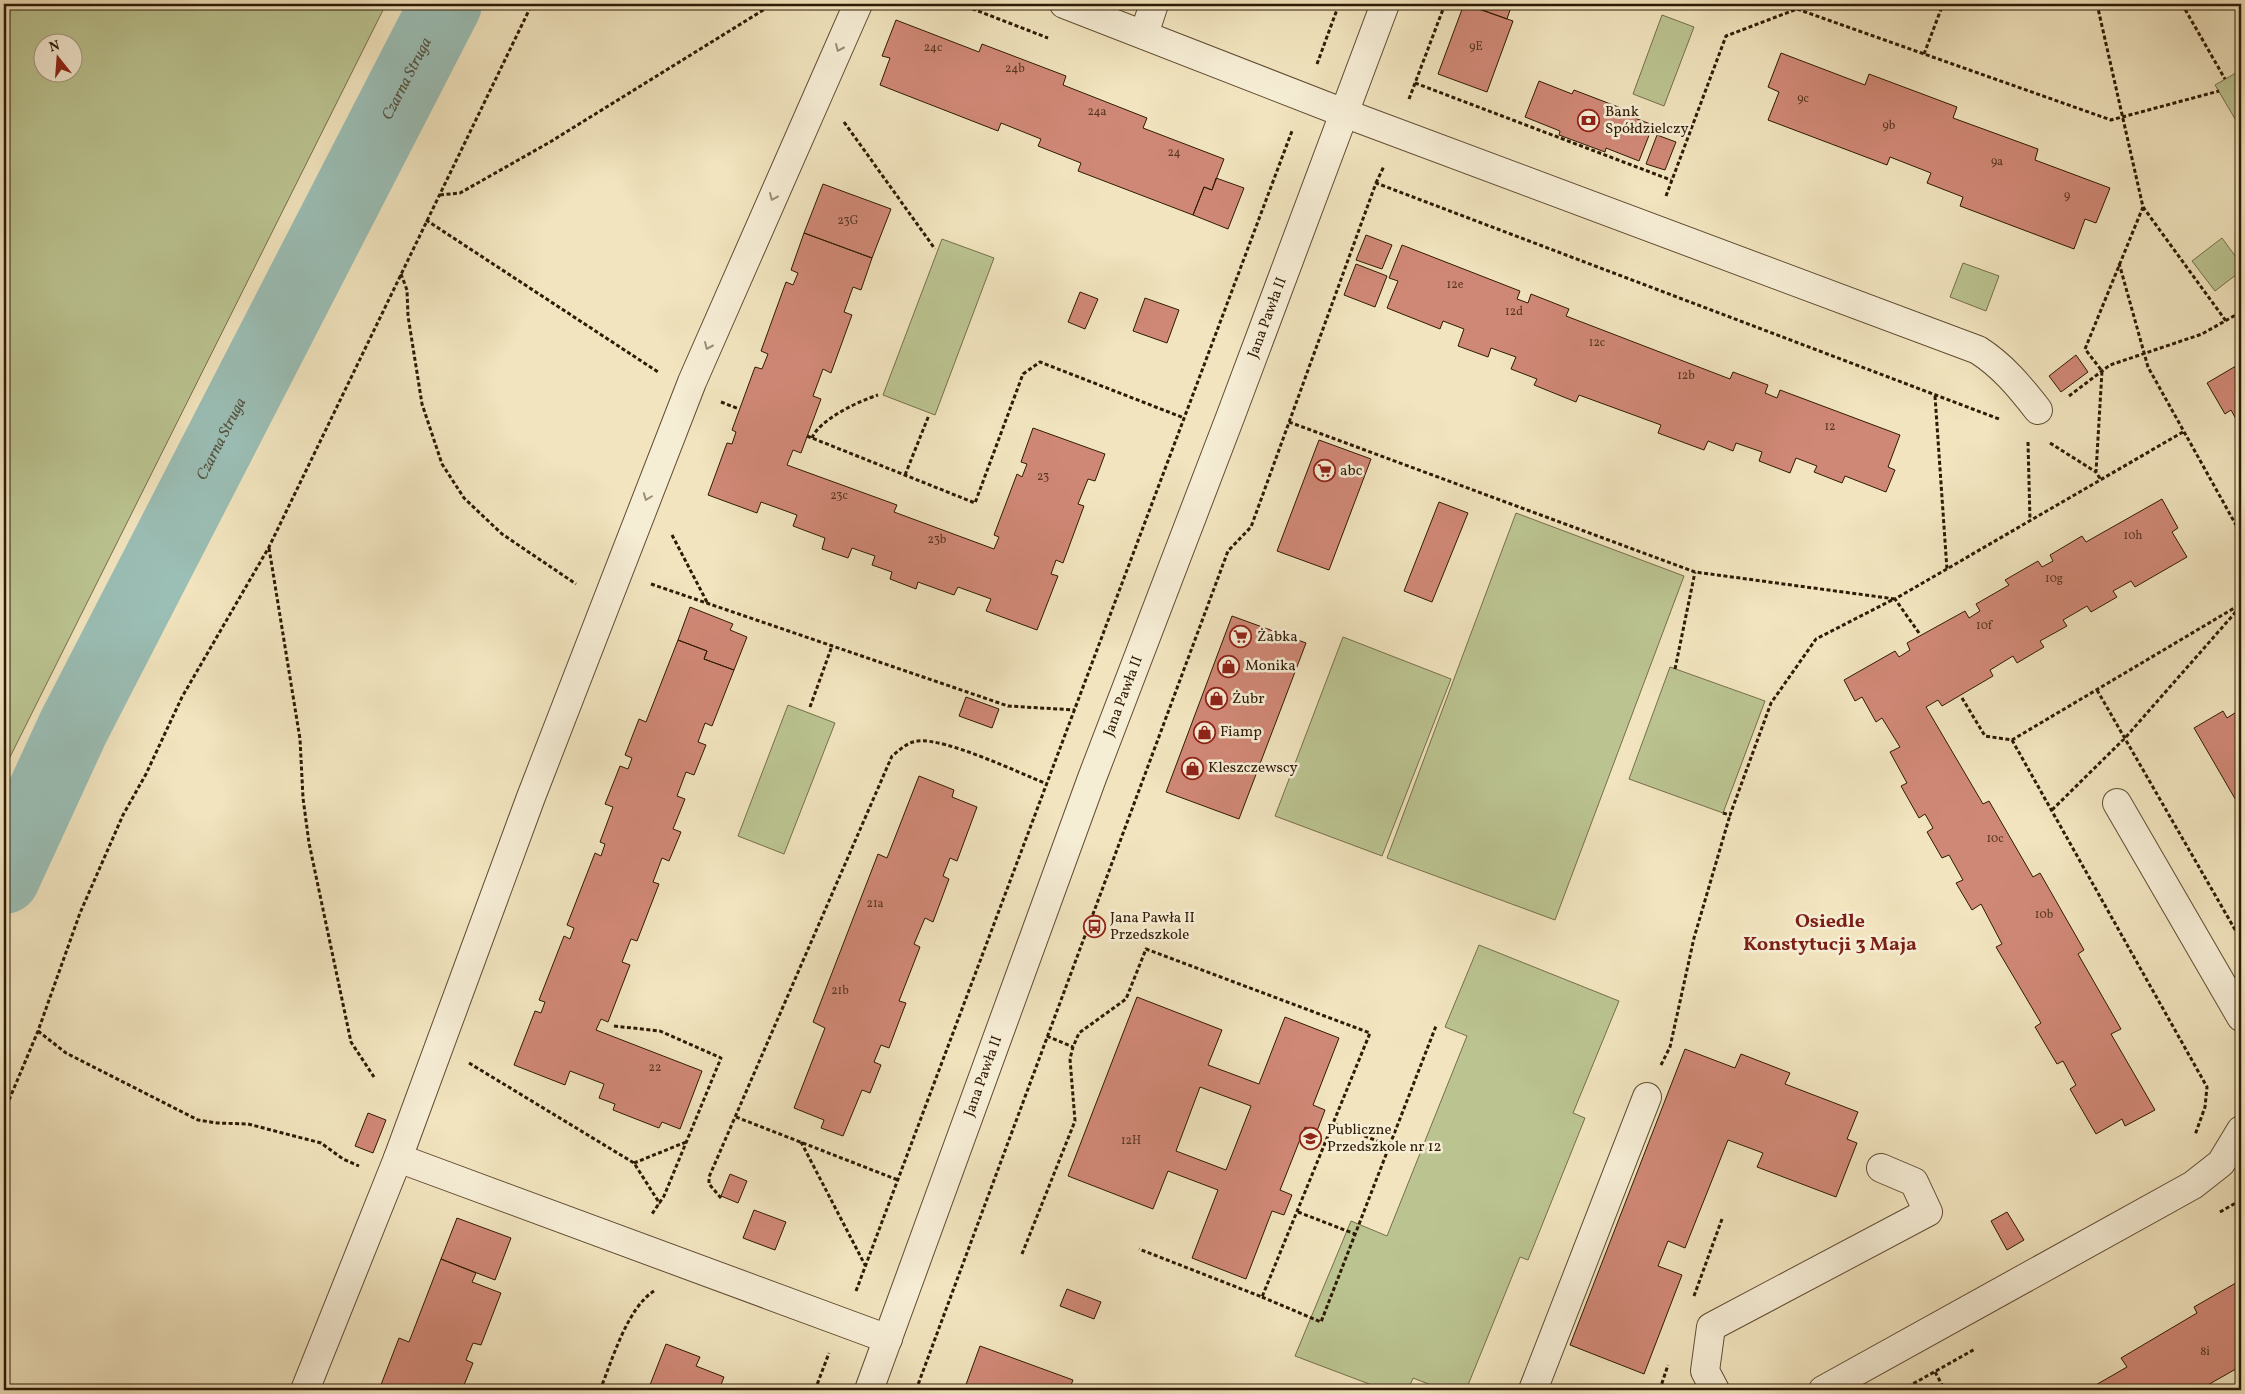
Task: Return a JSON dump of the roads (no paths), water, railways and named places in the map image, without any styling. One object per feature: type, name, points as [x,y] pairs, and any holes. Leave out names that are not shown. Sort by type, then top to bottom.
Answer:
[{"type":"street","points":[[305,1390],[393,1168],[531,797],[692,382],[858,4]]},
{"type":"street","points":[[1064,4],[1396,132],[1978,350],[1996,362],[2009,374],[2038,410]]},
{"type":"street","points":[[1144,34],[1154,4]]},
{"type":"street","name":"Jana Pawła II","points":[[868,1390],[1089,787],[1385,4]]},
{"type":"street","points":[[2117,803],[2241,1017]]},
{"type":"street","points":[[1533,1390],[1647,1097]]},
{"type":"street","points":[[1823,1390],[2193,1185],[2221,1163],[2241,1130]]},
{"type":"street","points":[[393,1168],[844,1322],[888,1339]]},
{"type":"street","points":[[1715,1390],[1705,1371],[1711,1327],[1928,1212],[1914,1182],[1881,1168]]},
{"type":"waterway","name":"Czarna Struga","points":[[4,878],[73,728],[446,4]]},
{"type":"place","name":"Bank Spółdzielczy","points":[[1589,121]]},
{"type":"place","name":"abc","points":[[1324,471]]},
{"type":"place","name":"Żabka","points":[[1241,637]]},
{"type":"place","name":"Monika","points":[[1229,666]]},
{"type":"place","name":"Żubr","points":[[1216,699]]},
{"type":"place","name":"Fiamp","points":[[1204,732]]},
{"type":"place","name":"Kleszczewscy","points":[[1192,768]]},
{"type":"place","name":"Jana Pawła II Przedszkole","points":[[1094,927]]},
{"type":"place","name":"Publiczne Przedszkole nr 12","points":[[1311,1139]]},
{"type":"district","name":"Osiedle Konstytucji 3 Maja","points":[[1830,934]]}]
